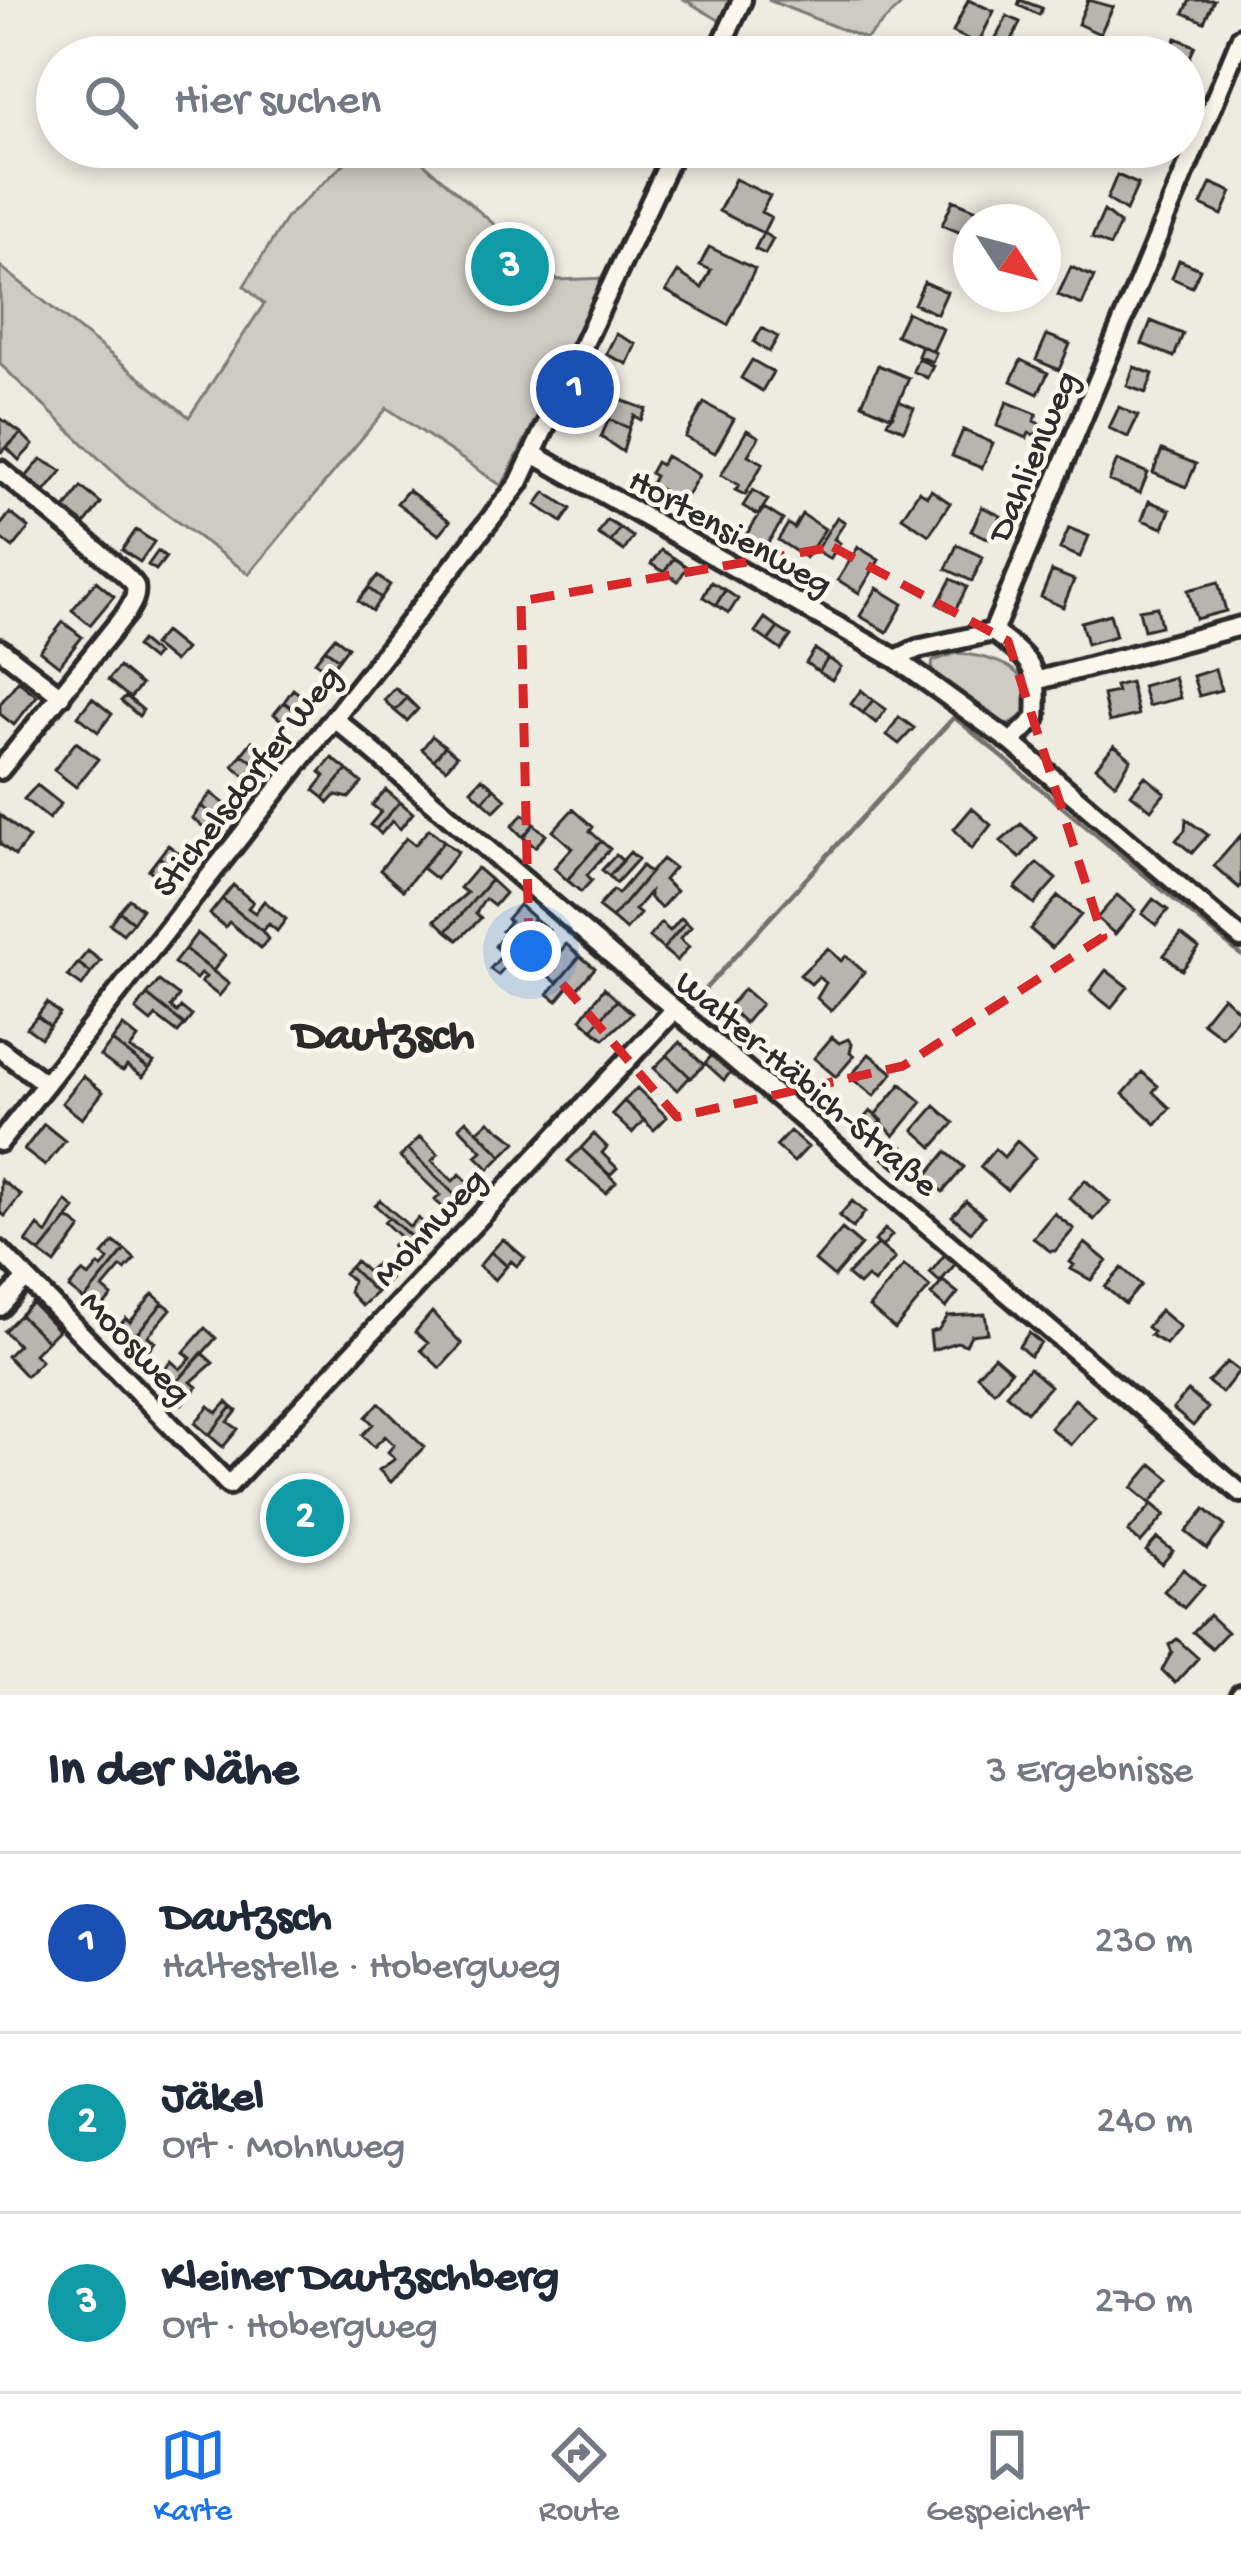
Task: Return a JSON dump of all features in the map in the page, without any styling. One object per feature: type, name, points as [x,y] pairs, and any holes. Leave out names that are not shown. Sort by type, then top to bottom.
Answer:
[{"type":"street","points":[[726,36],[742,0]]},
{"type":"street","name":"Dahlienweg","points":[[1205,123],[1241,37]]},
{"type":"street","name":"Stichelsdorfer Weg","points":[[0,1142],[519,483],[666,168]]},
{"type":"street","name":"Dahlienweg","points":[[993,632],[1186,168]]},
{"type":"street","name":"Hortensienweg","points":[[535,455],[896,659],[1011,742],[1241,938]]},
{"type":"street","points":[[0,470],[123,570],[136,589],[127,612],[0,770]]},
{"type":"street","points":[[1039,680],[1241,626]]},
{"type":"street","points":[[896,659],[993,632],[1025,656],[1039,680],[1036,718],[1011,742]]},
{"type":"street","points":[[0,649],[61,696]]},
{"type":"street","name":"Walter-Häbich-Straße","points":[[334,718],[1241,1492]]},
{"type":"street","name":"Mohnweg","points":[[229,1486],[674,1010]]},
{"type":"street","points":[[0,1048],[46,1084]]},
{"type":"street","name":"Moosweg","points":[[0,1251],[229,1486]]},
{"type":"street","points":[[0,1306],[26,1278]]},
{"type":"highlighted area","points":[[833,547],[1008,641],[1103,937],[903,1066],[677,1117],[529,945],[521,601]]},
{"type":"shaded area","points":[[685,0],[734,0],[724,23]]},
{"type":"shaded area","points":[[768,0],[906,0],[869,36]]},
{"type":"shaded area","points":[[340,168],[429,168],[558,280],[606,278],[502,486],[387,408],[249,574],[128,486],[0,364],[0,266],[189,417],[264,304],[244,286],[287,217]]},
{"type":"shaded area","points":[[957,653],[998,662],[1019,675],[1026,685],[1028,713],[1009,724],[998,721],[931,674],[933,661]]},
{"type":"building","points":[[968,0],[994,11],[982,36],[953,32]]},
{"type":"building","points":[[1020,0],[1042,8],[1039,15],[1018,5]]},
{"type":"building","points":[[1088,0],[1113,7],[1100,34],[1078,24]]},
{"type":"building","points":[[1190,0],[1214,0],[1204,22],[1184,13]]},
{"type":"building","points":[[1007,16],[1020,22],[1014,36],[997,36]]},
{"type":"building","points":[[1117,175],[1138,184],[1126,211],[1107,199]]},
{"type":"building","points":[[735,179],[770,196],[761,212],[771,217],[763,233],[719,211]]},
{"type":"building","points":[[1211,183],[1232,192],[1222,215],[1201,205]]},
{"type":"building","points":[[953,200],[963,204],[953,204],[953,230],[942,225]]},
{"type":"building","points":[[1104,211],[1120,224],[1110,246],[1092,238]]},
{"type":"building","points":[[763,233],[773,239],[765,254],[755,249]]},
{"type":"building","points":[[709,247],[755,269],[728,325],[666,291],[678,272],[702,288],[711,270],[700,265]]},
{"type":"building","points":[[1179,260],[1200,269],[1192,287],[1172,278]]},
{"type":"building","points":[[1071,267],[1094,277],[1082,305],[1061,296]]},
{"type":"building","points":[[924,282],[947,292],[937,314],[914,304]]},
{"type":"building","points":[[907,312],[943,329],[933,351],[896,335]]},
{"type":"building","points":[[1151,321],[1183,334],[1174,357],[1142,344]]},
{"type":"building","points":[[762,328],[778,337],[769,352],[754,342]]},
{"type":"building","points":[[616,334],[636,344],[627,364],[606,354]]},
{"type":"building","points":[[1047,335],[1070,344],[1059,370],[1036,360]]},
{"type":"building","points":[[922,346],[936,353],[932,362],[918,356]]},
{"type":"building","points":[[918,359],[933,366],[927,378],[913,371]]},
{"type":"building","points":[[752,360],[773,372],[762,391],[741,378]]},
{"type":"building","points":[[1021,360],[1048,373],[1038,394],[1011,381]]},
{"type":"building","points":[[878,365],[909,378],[892,417],[862,404]]},
{"type":"building","points":[[1134,367],[1153,374],[1146,393],[1127,386]]},
{"type":"building","points":[[618,399],[646,409],[641,420],[634,416],[629,428],[609,419]]},
{"type":"building","points":[[899,401],[914,408],[904,430],[887,423]]},
{"type":"building","points":[[1007,402],[1037,414],[1034,421],[1040,424],[1035,435],[1029,433],[1027,438],[997,426]]},
{"type":"building","points":[[704,403],[734,419],[715,453],[685,437]]},
{"type":"building","points":[[1119,407],[1138,416],[1128,437],[1109,428]]},
{"type":"building","points":[[0,418],[21,433],[2,452],[0,450]]},
{"type":"building","points":[[609,419],[629,428],[623,452],[601,437]]},
{"type":"building","points":[[747,430],[759,437],[748,455],[763,463],[745,495],[735,490],[739,485],[721,475]]},
{"type":"building","points":[[963,430],[993,443],[982,468],[952,456]]},
{"type":"building","points":[[21,433],[33,445],[19,460],[7,448]]},
{"type":"building","points":[[1162,450],[1196,464],[1186,487],[1153,473]]},
{"type":"building","points":[[666,456],[699,475],[683,502],[651,484],[655,476],[650,473]]},
{"type":"building","points":[[41,459],[62,471],[45,492],[26,477]]},
{"type":"building","points":[[1117,460],[1148,473],[1140,493],[1109,481]]},
{"type":"building","points":[[81,487],[101,503],[85,524],[65,509]]},
{"type":"building","points":[[408,490],[450,521],[439,535],[397,503]]},
{"type":"building","points":[[753,490],[768,500],[758,515],[743,506]]},
{"type":"building","points":[[931,490],[950,503],[929,535],[902,517],[919,491],[927,496]]},
{"type":"building","points":[[545,492],[571,509],[562,522],[536,505]]},
{"type":"building","points":[[1149,501],[1170,510],[1163,528],[1142,520]]},
{"type":"building","points":[[982,507],[1001,516],[990,539],[971,531]]},
{"type":"building","points":[[764,508],[783,520],[765,547],[746,535]]},
{"type":"building","points":[[10,513],[29,528],[13,548],[0,538],[0,526]]},
{"type":"building","points":[[802,514],[825,529],[806,558],[778,540],[788,524],[794,528]]},
{"type":"building","points":[[837,517],[845,522],[834,539],[840,543],[830,559],[816,550]]},
{"type":"building","points":[[607,520],[620,528],[611,542],[598,534]]},
{"type":"building","points":[[620,528],[633,537],[624,551],[611,542]]},
{"type":"building","points":[[1069,528],[1089,536],[1080,557],[1060,549]]},
{"type":"building","points":[[136,530],[154,542],[140,562],[122,550]]},
{"type":"building","points":[[957,545],[983,557],[972,581],[946,569]]},
{"type":"building","points":[[858,547],[879,560],[859,593],[838,580]]},
{"type":"building","points":[[661,550],[674,558],[664,572],[651,564]]},
{"type":"building","points":[[158,551],[166,557],[156,570],[148,565]]},
{"type":"building","points":[[674,558],[687,567],[678,581],[664,572]]},
{"type":"building","points":[[1052,571],[1074,580],[1063,607],[1041,597]]},
{"type":"building","points":[[377,576],[390,585],[381,598],[368,588]]},
{"type":"building","points":[[951,579],[967,587],[954,613],[938,604]]},
{"type":"building","points":[[96,581],[114,596],[90,625],[72,610]]},
{"type":"building","points":[[711,582],[725,590],[716,605],[703,597]]},
{"type":"building","points":[[1218,582],[1226,611],[1196,619],[1188,590]]},
{"type":"building","points":[[368,588],[381,598],[372,611],[358,601]]},
{"type":"building","points":[[877,588],[903,604],[887,632],[860,616]]},
{"type":"building","points":[[725,590],[738,599],[729,613],[716,605]]},
{"type":"building","points":[[1157,607],[1161,626],[1144,630],[1139,610]]},
{"type":"building","points":[[1110,614],[1116,636],[1087,644],[1081,622]]},
{"type":"building","points":[[765,618],[778,628],[768,641],[755,632]]},
{"type":"building","points":[[63,622],[82,637],[59,666],[40,651]]},
{"type":"building","points":[[778,628],[791,636],[781,650],[768,641]]},
{"type":"building","points":[[164,632],[185,649],[174,662],[153,645]]},
{"type":"building","points":[[335,637],[348,647],[339,659],[325,649]]},
{"type":"building","points":[[141,641],[157,654],[152,660],[136,647]]},
{"type":"building","points":[[325,649],[339,659],[329,672],[315,662]]},
{"type":"building","points":[[815,649],[828,658],[819,672],[806,663]]},
{"type":"building","points":[[828,658],[841,667],[832,680],[819,672]]},
{"type":"building","points":[[119,667],[141,685],[130,698],[108,680]]},
{"type":"building","points":[[1215,669],[1221,690],[1199,696],[1193,676]]},
{"type":"building","points":[[1174,677],[1180,698],[1148,706],[1142,686]]},
{"type":"building","points":[[18,681],[37,696],[14,725],[0,714],[0,704]]},
{"type":"building","points":[[1130,682],[1138,715],[1109,722],[1103,695]]},
{"type":"building","points":[[395,688],[407,698],[395,711],[384,700]]},
{"type":"building","points":[[293,689],[307,700],[297,712],[284,702]]},
{"type":"building","points":[[861,690],[873,700],[863,713],[851,704]]},
{"type":"building","points":[[126,696],[143,710],[139,716],[121,701]]},
{"type":"building","points":[[92,698],[112,714],[98,732],[78,716]]},
{"type":"building","points":[[407,698],[418,709],[407,721],[395,711]]},
{"type":"building","points":[[873,700],[886,709],[876,723],[863,713]]},
{"type":"building","points":[[284,702],[297,712],[287,725],[274,714]]},
{"type":"building","points":[[899,717],[914,728],[899,744],[887,735]]},
{"type":"building","points":[[432,736],[445,746],[434,760],[422,749]]},
{"type":"building","points":[[252,741],[265,752],[256,764],[242,754]]},
{"type":"building","points":[[76,742],[98,759],[76,787],[54,770]]},
{"type":"building","points":[[1114,745],[1131,759],[1116,784],[1096,767]]},
{"type":"building","points":[[445,746],[457,756],[446,769],[434,760]]},
{"type":"building","points":[[242,754],[256,764],[246,777],[233,766]]},
{"type":"building","points":[[332,758],[347,770],[324,798],[314,790]]},
{"type":"building","points":[[347,770],[362,783],[349,798],[336,795],[329,803],[324,798]]},
{"type":"building","points":[[1145,776],[1165,793],[1151,810],[1131,794]]},
{"type":"building","points":[[482,778],[494,788],[483,801],[471,790]]},
{"type":"building","points":[[37,785],[61,804],[49,819],[24,799]]},
{"type":"building","points":[[494,788],[506,799],[494,811],[483,801]]},
{"type":"building","points":[[386,790],[400,802],[376,829],[370,825],[381,812],[372,805]]},
{"type":"building","points":[[211,793],[225,804],[215,816],[201,806]]},
{"type":"building","points":[[400,802],[413,813],[400,829],[392,821],[381,834],[376,829]]},
{"type":"building","points":[[201,806],[215,816],[205,828],[192,818]]},
{"type":"building","points":[[972,808],[991,825],[972,849],[954,829]]},
{"type":"building","points":[[573,809],[601,841],[567,880],[554,868],[572,848],[553,831]]},
{"type":"building","points":[[523,814],[534,824],[523,837],[512,826]]},
{"type":"building","points":[[0,815],[29,838],[15,856],[0,844]]},
{"type":"building","points":[[1186,819],[1208,835],[1192,853],[1176,840],[1185,830]]},
{"type":"building","points":[[534,824],[546,835],[535,847],[523,837]]},
{"type":"building","points":[[1021,824],[1037,838],[1020,858],[1001,841]]},
{"type":"building","points":[[429,829],[444,841],[403,890],[380,870],[406,838],[415,845]]},
{"type":"building","points":[[1241,835],[1241,885],[1239,888],[1214,866]]},
{"type":"building","points":[[444,841],[458,852],[436,879],[422,868]]},
{"type":"building","points":[[601,841],[610,849],[587,875],[592,880],[581,892],[567,880]]},
{"type":"building","points":[[168,845],[183,856],[174,869],[159,857]]},
{"type":"building","points":[[630,852],[638,859],[616,883],[609,876]]},
{"type":"building","points":[[616,855],[623,861],[609,876],[602,870]]},
{"type":"building","points":[[159,857],[174,869],[164,881],[149,870]]},
{"type":"building","points":[[662,859],[674,868],[664,880],[676,891],[661,908],[650,892],[626,930],[612,918]]},
{"type":"building","points":[[1037,863],[1056,879],[1034,904],[1015,888]]},
{"type":"building","points":[[642,866],[650,873],[612,918],[598,907],[613,890],[618,894]]},
{"type":"building","points":[[477,868],[491,880],[447,931],[435,920],[467,893],[460,888]]},
{"type":"building","points":[[491,880],[505,893],[494,906],[485,899],[476,913],[481,918],[458,940],[447,931]]},
{"type":"building","points":[[233,885],[253,902],[248,908],[255,913],[264,901],[286,919],[277,931],[269,924],[262,931],[222,899]]},
{"type":"building","points":[[1117,895],[1135,910],[1115,934],[1097,918]]},
{"type":"building","points":[[1058,896],[1081,915],[1052,948],[1030,929]]},
{"type":"building","points":[[129,899],[142,909],[133,922],[119,911]]},
{"type":"building","points":[[222,899],[262,931],[268,939],[261,948],[229,922],[225,927],[210,914]]},
{"type":"building","points":[[1153,899],[1168,910],[1156,925],[1142,914]]},
{"type":"building","points":[[519,905],[534,918],[503,954],[495,946]]},
{"type":"building","points":[[119,911],[133,922],[123,934],[110,924]]},
{"type":"building","points":[[534,918],[549,930],[531,951],[524,945],[498,975],[490,969]]},
{"type":"building","points":[[681,918],[686,922],[663,949],[649,937],[661,923],[670,931]]},
{"type":"building","points":[[686,922],[691,927],[680,939],[689,947],[677,961],[663,949]]},
{"type":"building","points":[[197,933],[225,955],[213,971],[185,949]]},
{"type":"building","points":[[1181,934],[1199,948],[1182,970],[1164,955]]},
{"type":"building","points":[[566,944],[580,956],[557,983],[545,973]]},
{"type":"building","points":[[828,948],[841,961],[846,956],[864,972],[831,1011],[817,998],[826,983],[818,977],[811,984],[800,975]]},
{"type":"building","points":[[185,949],[229,984],[219,996],[201,982],[206,977],[201,973],[196,979],[174,963]]},
{"type":"building","points":[[88,951],[101,961],[91,973],[78,963]]},
{"type":"building","points":[[580,956],[595,968],[577,989],[571,984],[557,1001],[548,994]]},
{"type":"building","points":[[78,963],[91,973],[82,986],[68,976]]},
{"type":"building","points":[[1106,970],[1128,987],[1111,1008],[1090,991]]},
{"type":"building","points":[[159,981],[179,996],[171,1007],[177,1012],[181,1007],[192,1016],[185,1025],[147,995]]},
{"type":"building","points":[[604,988],[617,1000],[592,1029],[581,1019]]},
{"type":"building","points":[[744,989],[761,1004],[745,1023],[728,1007]]},
{"type":"building","points":[[147,995],[185,1025],[178,1033],[156,1016],[151,1022],[136,1010]]},
{"type":"building","points":[[1223,996],[1241,1013],[1222,1037],[1202,1022]]},
{"type":"building","points":[[617,1000],[632,1013],[604,1039],[592,1029]]},
{"type":"building","points":[[47,1003],[60,1014],[50,1026],[37,1016]]},
{"type":"building","points":[[37,1016],[50,1026],[41,1038],[27,1028]]},
{"type":"building","points":[[123,1026],[138,1038],[130,1049],[154,1062],[149,1069],[112,1041]]},
{"type":"building","points":[[832,1037],[839,1043],[848,1039],[854,1056],[836,1077],[814,1058]]},
{"type":"building","points":[[112,1041],[149,1069],[143,1077],[100,1056]]},
{"type":"building","points":[[680,1042],[704,1065],[691,1078],[667,1055]]},
{"type":"building","points":[[715,1052],[734,1068],[724,1080],[705,1063]]},
{"type":"building","points":[[869,1054],[893,1073],[874,1096],[850,1077]]},
{"type":"building","points":[[667,1055],[690,1077],[677,1090],[654,1068]]},
{"type":"building","points":[[1142,1072],[1158,1086],[1153,1092],[1170,1108],[1156,1124],[1123,1094]]},
{"type":"building","points":[[83,1076],[103,1092],[82,1119],[62,1103]]},
{"type":"building","points":[[901,1084],[922,1102],[894,1136],[875,1115]]},
{"type":"building","points":[[637,1088],[667,1117],[654,1130],[624,1101]]},
{"type":"building","points":[[624,1101],[644,1120],[632,1133],[612,1114]]},
{"type":"building","points":[[935,1106],[954,1123],[933,1147],[914,1130]]},
{"type":"building","points":[[870,1111],[882,1120],[868,1138],[856,1128]]},
{"type":"building","points":[[466,1120],[502,1156],[489,1169],[476,1156],[482,1151],[459,1127]]},
{"type":"building","points":[[489,1121],[516,1142],[502,1156],[478,1131]]},
{"type":"building","points":[[44,1124],[65,1141],[45,1166],[24,1150]]},
{"type":"building","points":[[790,1131],[808,1147],[794,1162],[776,1146]]},
{"type":"building","points":[[594,1134],[607,1147],[602,1153],[617,1168],[610,1175],[581,1148]]},
{"type":"building","points":[[420,1137],[438,1154],[432,1161],[453,1181],[460,1174],[474,1188],[461,1201],[408,1149]]},
{"type":"building","points":[[895,1141],[908,1151],[895,1168],[882,1157]]},
{"type":"building","points":[[1017,1141],[1035,1158],[1007,1190],[980,1167],[995,1149],[1004,1157]]},
{"type":"building","points":[[581,1148],[616,1182],[606,1193],[568,1161]]},
{"type":"building","points":[[408,1149],[461,1201],[449,1214],[435,1200],[440,1195],[400,1157]]},
{"type":"building","points":[[946,1152],[964,1167],[943,1192],[925,1177]]},
{"type":"building","points":[[1,1180],[21,1195],[5,1216],[0,1212]]},
{"type":"building","points":[[1085,1180],[1110,1202],[1094,1220],[1069,1198]]},
{"type":"building","points":[[380,1200],[410,1227],[418,1218],[432,1232],[420,1245],[375,1205]]},
{"type":"building","points":[[66,1201],[75,1209],[40,1253],[26,1242],[38,1226],[47,1234]]},
{"type":"building","points":[[852,1201],[865,1212],[853,1228],[839,1216]]},
{"type":"building","points":[[966,1201],[984,1216],[971,1232],[952,1216]]},
{"type":"building","points":[[1054,1213],[1074,1229],[1050,1251],[1033,1238]]},
{"type":"building","points":[[389,1217],[420,1245],[407,1260],[392,1246],[400,1237],[384,1222]]},
{"type":"building","points":[[68,1218],[81,1228],[55,1264],[40,1253]]},
{"type":"building","points":[[842,1229],[861,1245],[834,1277],[815,1261]]},
{"type":"building","points":[[885,1229],[892,1235],[882,1247],[875,1241]]},
{"type":"building","points":[[503,1239],[525,1258],[517,1266],[511,1261],[507,1266],[491,1252]]},
{"type":"building","points":[[114,1242],[125,1250],[84,1300],[69,1288],[83,1272],[89,1277],[99,1265],[102,1268],[108,1260],[103,1255]]},
{"type":"building","points":[[1085,1243],[1107,1261],[1091,1280],[1071,1269],[1070,1262]]},
{"type":"building","points":[[878,1244],[895,1258],[874,1283],[867,1277],[859,1285],[847,1275]]},
{"type":"building","points":[[125,1250],[135,1259],[103,1288],[112,1296],[98,1312],[84,1300]]},
{"type":"building","points":[[491,1252],[507,1266],[495,1280],[479,1266]]},
{"type":"building","points":[[946,1253],[957,1262],[940,1282],[930,1273]]},
{"type":"building","points":[[356,1261],[367,1272],[376,1264],[390,1279],[376,1293],[350,1267]]},
{"type":"building","points":[[904,1265],[930,1287],[895,1329],[869,1307]]},
{"type":"building","points":[[350,1267],[376,1293],[362,1306],[349,1292],[352,1281],[344,1273]]},
{"type":"building","points":[[1122,1268],[1141,1285],[1125,1304],[1105,1287]]},
{"type":"building","points":[[943,1281],[958,1293],[946,1308],[931,1295]]},
{"type":"building","points":[[153,1294],[163,1303],[126,1346],[112,1334],[126,1318],[130,1322]]},
{"type":"building","points":[[32,1303],[58,1330],[47,1341],[20,1315]]},
{"type":"building","points":[[163,1303],[171,1309],[148,1336],[155,1342],[140,1359],[126,1346]]},
{"type":"building","points":[[1160,1310],[1180,1327],[1166,1344],[1150,1335],[1153,1332],[1147,1327]]},
{"type":"building","points":[[432,1312],[462,1344],[440,1368],[421,1350],[428,1343],[415,1332]]},
{"type":"building","points":[[985,1314],[988,1333],[971,1335],[966,1345],[957,1342],[932,1350],[930,1332],[938,1330],[948,1316]]},
{"type":"building","points":[[20,1315],[47,1341],[34,1354],[41,1361],[26,1376],[7,1356],[18,1345],[4,1331]]},
{"type":"building","points":[[205,1328],[216,1338],[168,1392],[155,1380],[171,1361],[180,1369],[191,1358],[184,1352]]},
{"type":"building","points":[[1029,1333],[1041,1343],[1030,1356],[1019,1346]]},
{"type":"building","points":[[202,1353],[213,1363],[191,1382],[197,1387],[182,1404],[168,1392]]},
{"type":"building","points":[[994,1356],[1011,1371],[994,1391],[977,1375]]},
{"type":"building","points":[[1227,1362],[1239,1371],[1222,1393],[1208,1382]]},
{"type":"building","points":[[1029,1368],[1050,1386],[1027,1412],[1006,1394]]},
{"type":"building","points":[[1188,1391],[1208,1408],[1193,1426],[1173,1409]]},
{"type":"building","points":[[1075,1399],[1095,1417],[1071,1445],[1050,1428]]},
{"type":"building","points":[[227,1402],[232,1407],[209,1435],[195,1423],[209,1406],[217,1413]]},
{"type":"building","points":[[379,1403],[424,1447],[391,1482],[379,1470],[395,1459],[388,1452],[394,1445],[385,1436],[374,1447],[362,1435],[373,1424],[366,1417]]},
{"type":"building","points":[[232,1407],[237,1411],[228,1422],[238,1429],[223,1447],[209,1435]]},
{"type":"building","points":[[1152,1464],[1170,1479],[1150,1503],[1132,1488]]},
{"type":"building","points":[[306,1502],[320,1517],[304,1533],[289,1519]]},
{"type":"building","points":[[1152,1504],[1165,1515],[1141,1543],[1128,1532]]},
{"type":"building","points":[[1205,1509],[1225,1526],[1207,1549],[1186,1532]]},
{"type":"building","points":[[1157,1538],[1173,1551],[1162,1564],[1146,1551]]},
{"type":"building","points":[[1183,1569],[1203,1586],[1184,1608],[1164,1591]]},
{"type":"building","points":[[1209,1615],[1227,1632],[1212,1648],[1193,1632]]},
{"type":"building","points":[[1177,1639],[1198,1658],[1175,1683],[1162,1670],[1172,1652],[1169,1645]]},
{"type":"waterway","points":[[695,1000],[954,717],[1241,955]]},
{"type":"place","name":"Kleiner Dautzschberg","points":[[510,267]]},
{"type":"place","name":"Dautzsch","points":[[575,389]]},
{"type":"place","name":"Jäkel","points":[[305,1518]]},
{"type":"district","name":"Dautzsch","points":[[384,1030]]}]
